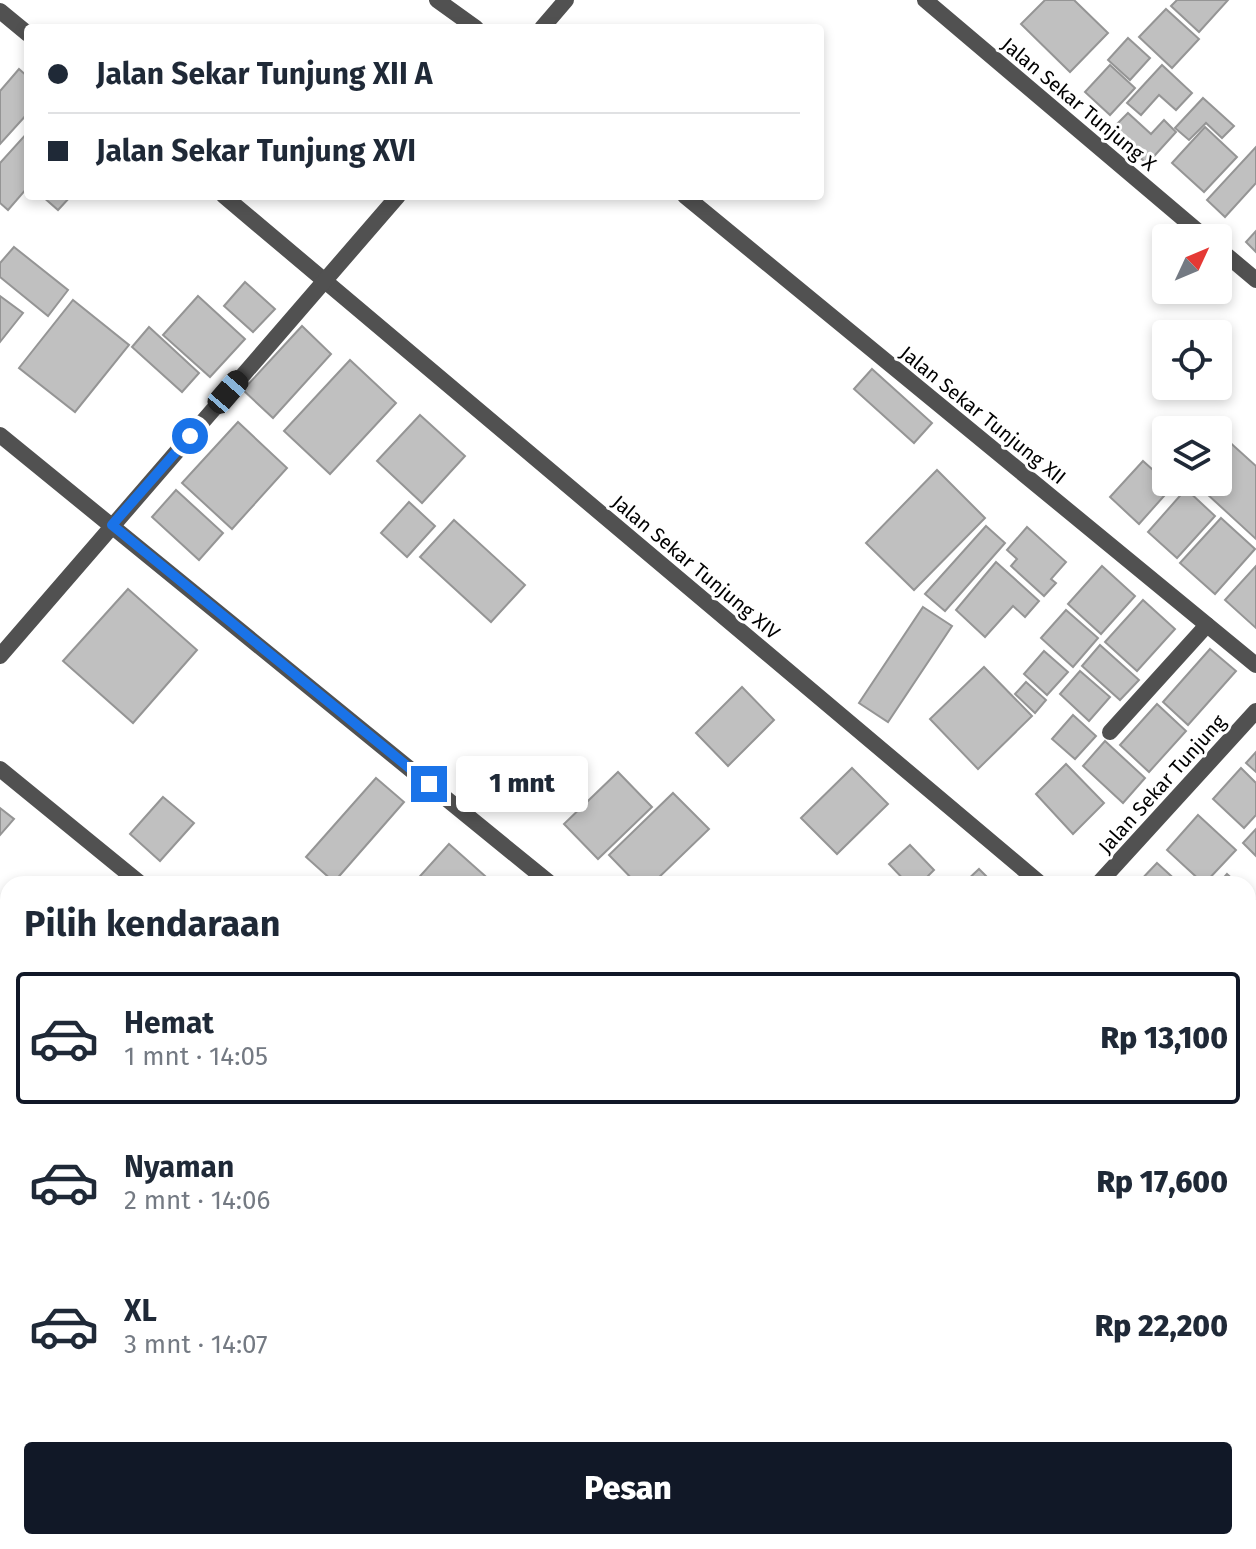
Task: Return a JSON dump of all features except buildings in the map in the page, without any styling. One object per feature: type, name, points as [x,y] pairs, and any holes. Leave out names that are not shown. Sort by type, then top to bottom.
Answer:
[{"type":"street","points":[[437,0],[470,24]]},
{"type":"street","points":[[545,24],[566,0]]},
{"type":"street","name":"Jalan Sekar Tunjung X","points":[[925,0],[1189,224]]},
{"type":"street","points":[[0,11],[24,31]]},
{"type":"street","name":"Jalan Sekar Tunjung XIV","points":[[229,200],[1032,876]]},
{"type":"street","points":[[0,656],[395,200]]},
{"type":"street","name":"Jalan Sekar Tunjung XII","points":[[690,200],[1256,665]]},
{"type":"street","points":[[1232,260],[1256,280]]},
{"type":"street","points":[[0,435],[541,876]]},
{"type":"street","points":[[1110,732],[1207,625]]},
{"type":"street","name":"Jalan Sekar Tunjung","points":[[1105,876],[1256,711]]},
{"type":"street","points":[[0,769],[131,876]]},
{"type":"route","points":[[190,436],[112,525],[429,784]]}]
